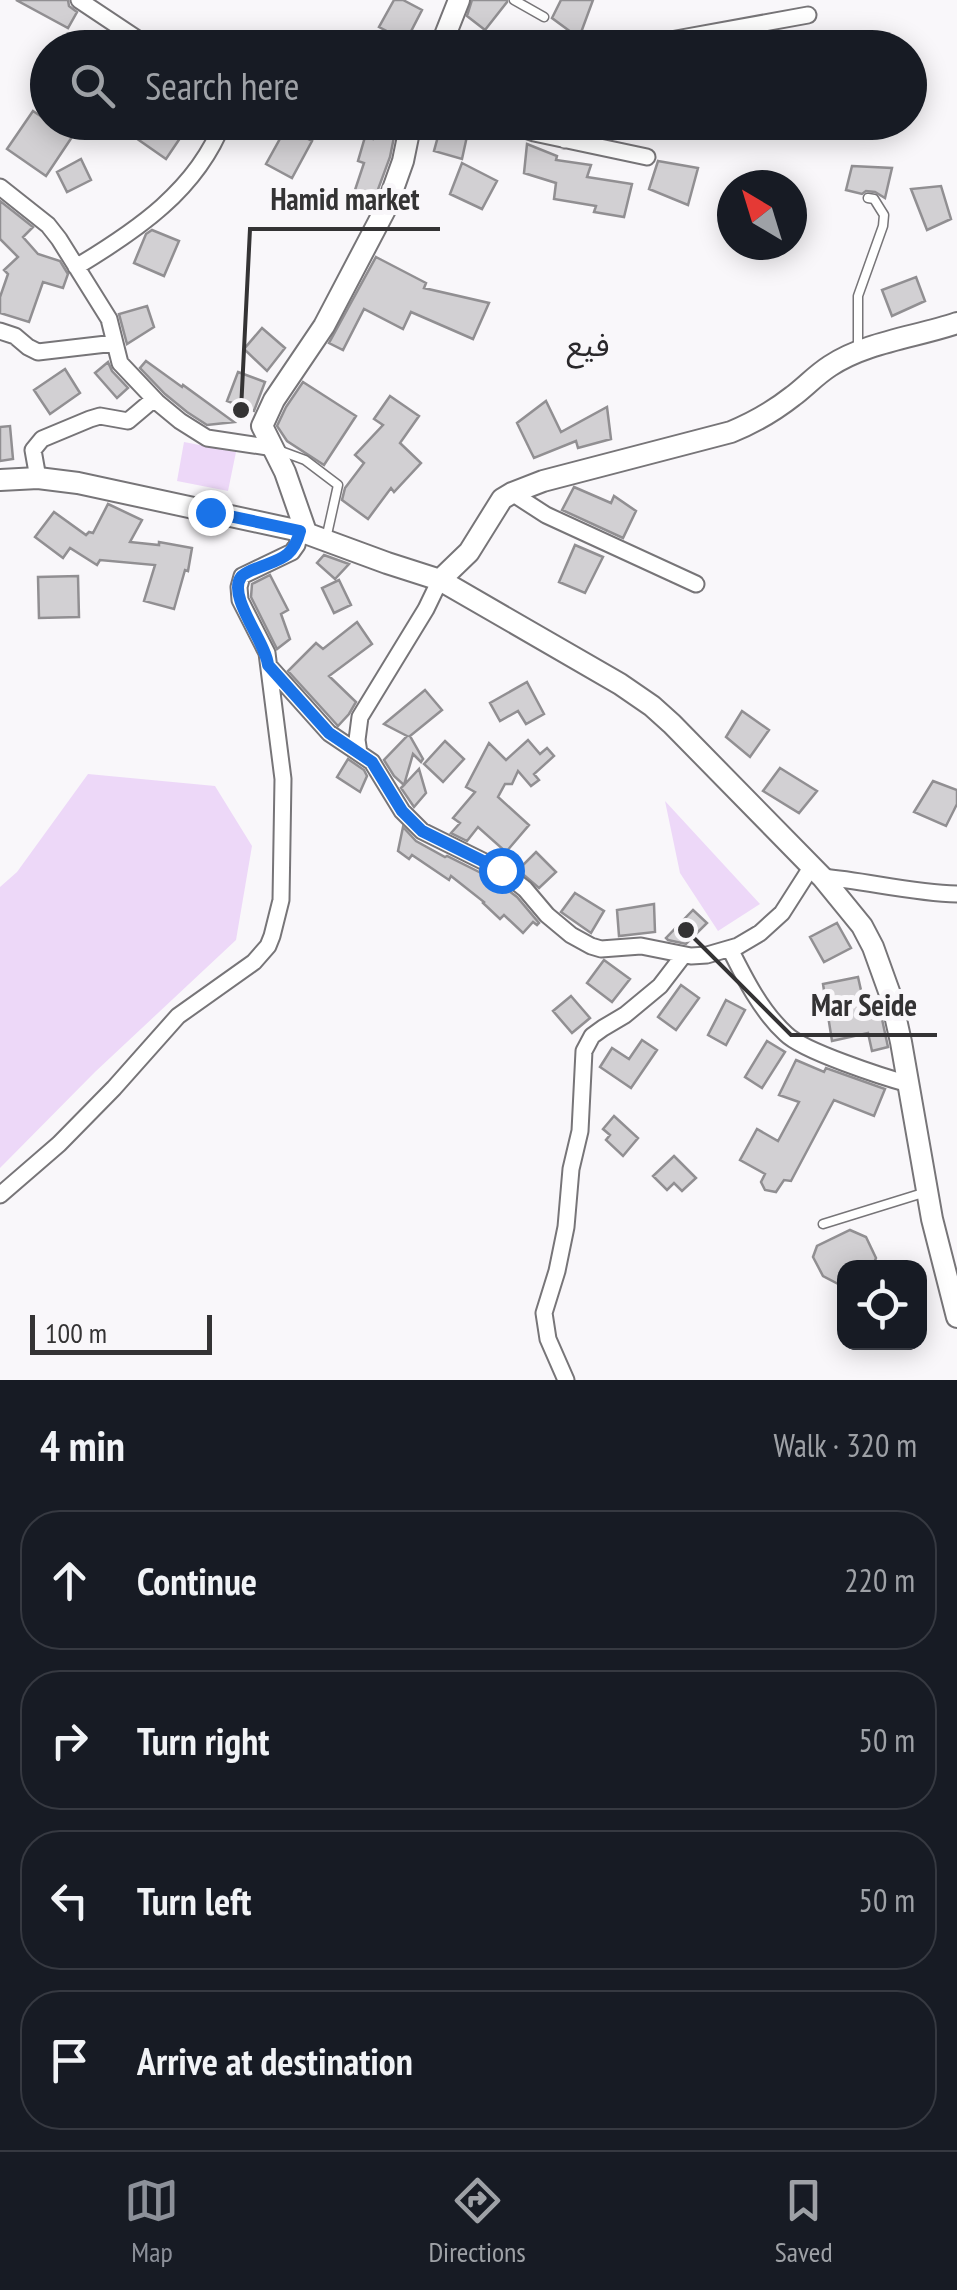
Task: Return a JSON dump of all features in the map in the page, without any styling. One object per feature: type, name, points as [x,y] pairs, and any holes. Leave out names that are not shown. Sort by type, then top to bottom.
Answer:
[{"type":"main road","points":[[447,30],[459,0]]},
{"type":"main road","points":[[311,534],[262,426],[274,400],[324,326],[387,206],[407,140]]},
{"type":"main road","points":[[440,580],[469,552],[502,499],[512,493],[543,481],[731,432],[790,399],[830,366],[858,353],[957,323]]},
{"type":"main road","points":[[0,480],[78,482],[311,534],[440,580],[652,706],[817,871],[862,926],[873,947],[891,997],[927,1192],[957,1317]]},
{"type":"street","points":[[78,0],[109,8],[133,30]]},
{"type":"street","points":[[726,30],[808,15]]},
{"type":"street","points":[[76,267],[128,234],[168,202],[209,154],[215,140]]},
{"type":"street","points":[[564,140],[647,157]]},
{"type":"street","points":[[0,187],[48,225],[109,318],[120,364],[154,399],[207,438],[274,448]]},
{"type":"street","points":[[0,331],[38,352],[115,343]]},
{"type":"street","points":[[38,478],[33,450],[42,439],[100,416],[128,422],[154,399]]},
{"type":"street","points":[[512,493],[546,514],[696,584]]},
{"type":"street","points":[[0,1195],[114,1088],[178,1016],[254,962],[268,946],[281,900],[283,779],[267,653],[240,600],[240,582],[252,570],[292,552],[311,534]]},
{"type":"street","points":[[359,753],[360,717],[440,580]]},
{"type":"street","points":[[268,665],[329,733],[376,767],[402,811],[422,831],[501,870],[571,935],[600,949],[642,946],[683,956],[730,949],[760,933],[817,871],[957,894]]},
{"type":"street","points":[[730,949],[768,1014],[788,1037],[807,1048],[910,1084]]},
{"type":"street","points":[[566,1380],[548,1339],[544,1314],[564,1245],[570,1169],[580,1131],[584,1050],[592,1036],[660,986],[683,956]]},
{"type":"lane","points":[[514,0],[544,17]]},
{"type":"lane","points":[[858,353],[858,296],[884,215],[874,199],[868,198]]},
{"type":"lane","points":[[274,448],[306,460],[338,484],[311,534]]},
{"type":"lane","points":[[822,1224],[927,1192]]},
{"type":"shaded area","points":[[184,442],[236,452],[228,491],[177,481]]},
{"type":"shaded area","points":[[88,774],[215,786],[252,846],[236,940],[95,1072],[0,1168],[0,887],[17,872]]},
{"type":"shaded area","points":[[665,801],[760,904],[718,931],[680,873]]},
{"type":"building","points":[[16,0],[68,0],[77,12],[68,28]]},
{"type":"building","points":[[394,0],[403,0],[422,10],[412,30],[379,27]]},
{"type":"building","points":[[472,0],[507,2],[485,30],[467,16]]},
{"type":"building","points":[[561,0],[593,0],[582,30],[568,30],[552,18]]},
{"type":"building","points":[[30,115],[30,140],[70,140],[46,176],[7,149]]},
{"type":"building","points":[[139,140],[179,140],[166,159]]},
{"type":"building","points":[[279,140],[312,141],[292,178],[266,164]]},
{"type":"building","points":[[364,140],[393,140],[373,203],[353,196],[364,163],[358,161]]},
{"type":"building","points":[[437,140],[466,140],[462,159],[434,151]]},
{"type":"building","points":[[527,144],[557,156],[556,160],[591,165],[587,177],[632,184],[624,217],[594,212],[596,206],[554,199],[556,183],[524,173]]},
{"type":"building","points":[[81,159],[91,180],[67,192],[57,172]]},
{"type":"building","points":[[658,161],[698,168],[688,205],[649,189]]},
{"type":"building","points":[[462,163],[497,181],[482,209],[450,194]]},
{"type":"building","points":[[852,166],[892,168],[885,198],[875,192],[846,190]]},
{"type":"building","points":[[941,186],[951,219],[927,230],[911,189]]},
{"type":"building","points":[[0,201],[33,227],[23,237],[38,254],[60,261],[68,274],[63,288],[43,282],[29,322],[0,313],[0,297],[8,274],[4,270],[18,257],[0,239]]},
{"type":"building","points":[[152,230],[179,241],[164,276],[134,263],[146,234]]},
{"type":"building","points":[[376,257],[426,283],[424,288],[489,303],[473,339],[411,312],[403,329],[364,309],[343,350],[329,343]]},
{"type":"building","points":[[916,277],[925,301],[892,316],[882,290]]},
{"type":"building","points":[[147,306],[154,327],[127,344],[119,314]]},
{"type":"building","points":[[262,328],[285,348],[267,371],[244,349]]},
{"type":"building","points":[[146,361],[234,422],[207,425],[187,412],[140,368]]},
{"type":"building","points":[[108,362],[128,388],[117,398],[95,373]]},
{"type":"building","points":[[65,369],[80,393],[50,414],[34,390]]},
{"type":"building","points":[[238,372],[265,382],[254,411],[227,401]]},
{"type":"building","points":[[303,382],[356,416],[324,465],[287,441],[277,426]]},
{"type":"building","points":[[390,396],[419,416],[400,443],[421,463],[394,492],[391,488],[368,519],[342,500],[345,488],[364,463],[355,455],[383,425],[374,419]]},
{"type":"building","points":[[546,401],[561,432],[607,407],[611,439],[578,448],[576,441],[534,458],[517,423]]},
{"type":"building","points":[[10,426],[13,459],[0,461],[0,427]]},
{"type":"building","points":[[574,487],[611,503],[614,496],[636,511],[623,538],[562,510]]},
{"type":"building","points":[[108,504],[142,520],[130,542],[192,548],[174,609],[144,601],[155,565],[100,560],[97,565],[70,548],[63,558],[35,537],[54,512],[86,535],[93,533]]},
{"type":"building","points":[[575,545],[603,557],[585,593],[559,582]]},
{"type":"building","points":[[324,555],[349,564],[335,579],[317,563]]},
{"type":"building","points":[[270,575],[288,610],[281,614],[290,639],[277,649],[251,597],[252,584]]},
{"type":"building","points":[[78,576],[79,617],[39,618],[38,577]]},
{"type":"building","points":[[339,580],[351,605],[334,613],[322,588]]},
{"type":"building","points":[[357,622],[372,644],[329,676],[356,702],[338,726],[288,671],[316,643],[323,649]]},
{"type":"building","points":[[527,682],[544,714],[526,724],[518,711],[500,721],[490,703]]},
{"type":"building","points":[[425,690],[442,710],[410,736],[423,759],[421,762],[413,754],[404,785],[384,760],[407,736],[384,724]]},
{"type":"building","points":[[742,711],[769,730],[750,757],[726,737]]},
{"type":"building","points":[[528,740],[540,754],[547,748],[554,756],[534,774],[539,780],[531,786],[518,771],[512,784],[505,784],[498,797],[529,825],[506,852],[478,827],[467,841],[451,833],[460,823],[453,818],[475,792],[466,787],[489,743],[506,760]]},
{"type":"building","points":[[445,741],[464,759],[443,782],[424,764]]},
{"type":"building","points":[[348,759],[367,776],[360,792],[337,777]]},
{"type":"building","points":[[780,768],[817,791],[799,813],[763,791]]},
{"type":"building","points":[[419,769],[426,793],[414,807],[401,788]]},
{"type":"building","points":[[933,781],[957,790],[957,804],[946,826],[914,812]]},
{"type":"building","points":[[403,827],[416,841],[495,880],[517,897],[539,923],[533,922],[523,933],[504,915],[500,919],[451,876],[449,880],[412,855],[409,859],[398,851]]},
{"type":"building","points":[[536,852],[556,872],[539,888],[518,870]]},
{"type":"building","points":[[575,893],[604,911],[591,933],[561,912]]},
{"type":"building","points":[[654,904],[655,932],[619,936],[617,910]]},
{"type":"building","points":[[693,910],[707,923],[686,944],[668,940],[666,938]]},
{"type":"building","points":[[837,923],[851,948],[824,962],[810,937]]},
{"type":"building","points":[[604,960],[630,979],[612,1002],[587,983]]},
{"type":"building","points":[[858,977],[865,1008],[879,1005],[888,1047],[872,1051],[868,1033],[832,1041],[823,984]]},
{"type":"building","points":[[681,985],[699,998],[676,1030],[658,1017]]},
{"type":"building","points":[[571,996],[590,1018],[572,1033],[553,1011]]},
{"type":"building","points":[[726,1000],[745,1010],[726,1045],[708,1035]]},
{"type":"building","points":[[642,1040],[657,1050],[631,1088],[600,1067],[612,1048],[629,1059]]},
{"type":"building","points":[[767,1041],[785,1052],[762,1088],[745,1077]]},
{"type":"building","points":[[796,1060],[885,1089],[874,1116],[834,1100],[791,1181],[784,1180],[776,1192],[765,1190],[761,1182],[765,1174],[740,1160],[757,1129],[778,1141],[799,1102],[779,1095]]},
{"type":"building","points":[[614,1116],[638,1138],[623,1156],[606,1140],[610,1135],[603,1129]]},
{"type":"building","points":[[674,1156],[696,1178],[682,1191],[674,1183],[667,1190],[653,1176]]},
{"type":"building","points":[[850,1230],[866,1237],[876,1258],[837,1260],[837,1283],[823,1276],[813,1257],[817,1246]]},
{"type":"place","name":"Hamid market","points":[[241,410]]},
{"type":"place","name":"Mar Seide","points":[[686,930]]},
{"type":"district","name":"فيع","points":[[588,345]]},
{"type":"route","points":[[210,512],[300,531],[292,552],[252,570],[240,582],[240,600],[267,653],[268,665],[329,733],[372,762],[402,811],[422,831],[501,870]]}]
